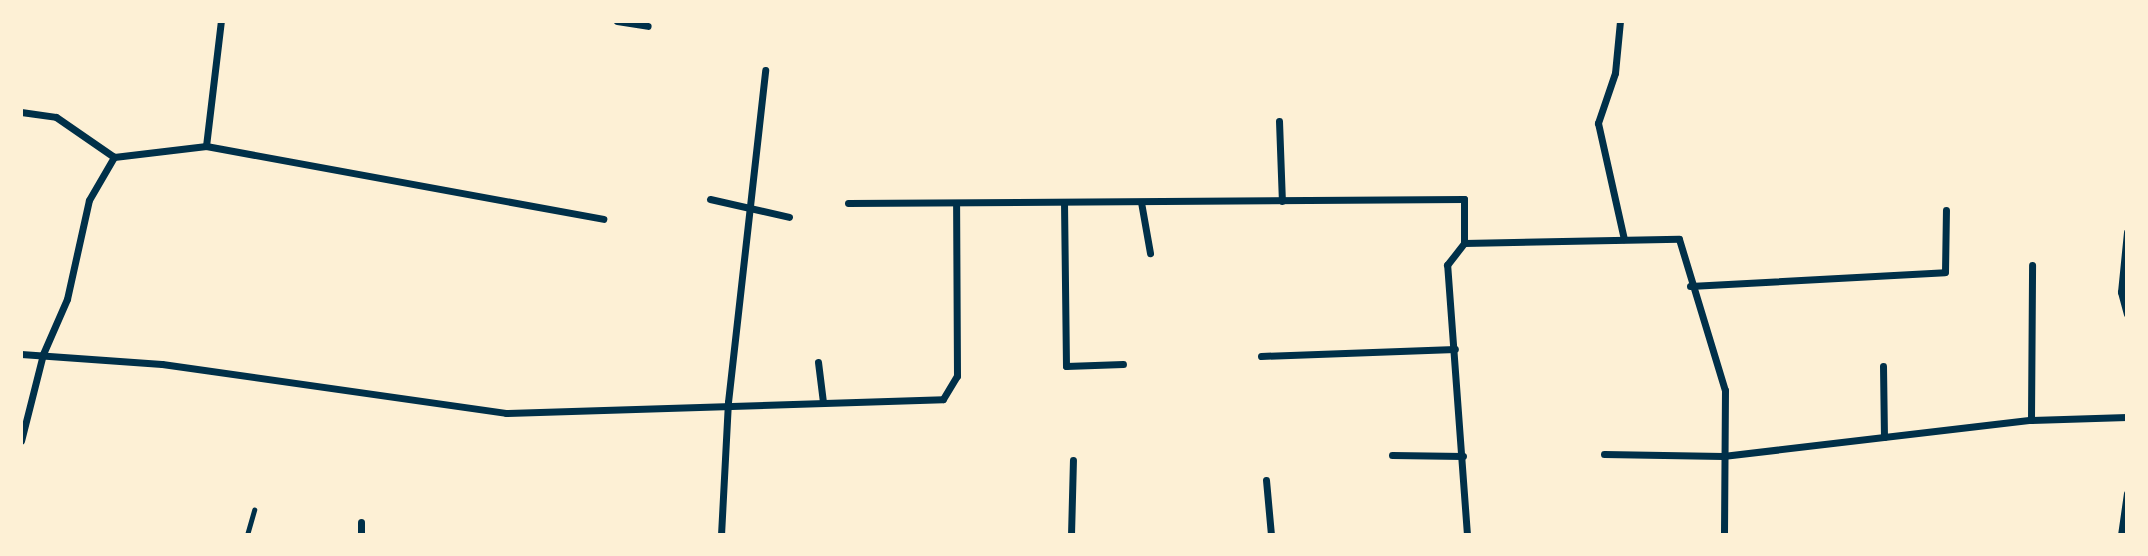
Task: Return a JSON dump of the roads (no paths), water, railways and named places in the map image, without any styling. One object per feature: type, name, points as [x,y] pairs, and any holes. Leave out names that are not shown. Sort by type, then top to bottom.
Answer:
[{"type":"street","points":[[206,146],[221,21]]},
{"type":"street","points":[[617,21],[648,26]]},
{"type":"street","points":[[1620,21],[1615,73],[1598,123],[1624,239]]},
{"type":"street","points":[[721,535],[728,402],[765,70]]},
{"type":"street","points":[[21,112],[56,117],[114,157],[206,146],[603,219]]},
{"type":"street","points":[[1279,121],[1282,201]]},
{"type":"street","points":[[21,441],[44,354],[67,299],[89,200],[114,157]]},
{"type":"street","points":[[710,199],[749,211],[789,217]]},
{"type":"street","points":[[848,203],[1464,199],[1464,243],[1447,265],[1467,535]]},
{"type":"street","points":[[21,354],[44,354],[506,413],[728,402],[943,399],[957,376],[956,202]]},
{"type":"street","points":[[1064,202],[1066,366],[1124,364]]},
{"type":"street","points":[[1141,202],[1150,253]]},
{"type":"street","points":[[1690,286],[1945,272],[1946,210]]},
{"type":"street","points":[[2127,232],[2127,314]]},
{"type":"street","points":[[1464,243],[1679,239],[1690,286],[1725,390],[1724,535]]},
{"type":"street","points":[[2031,420],[2032,265]]},
{"type":"street","points":[[1261,356],[1455,349]]},
{"type":"street","points":[[818,362],[822,402]]},
{"type":"street","points":[[1884,366],[1884,437]]},
{"type":"street","points":[[1604,454],[1723,456],[2031,420],[2127,417]]},
{"type":"street","points":[[1392,455],[1463,456]]},
{"type":"street","points":[[1071,535],[1073,460]]},
{"type":"street","points":[[1266,480],[1271,535]]},
{"type":"street","points":[[2122,535],[2127,492]]},
{"type":"street","points":[[361,522],[361,535]]}]
